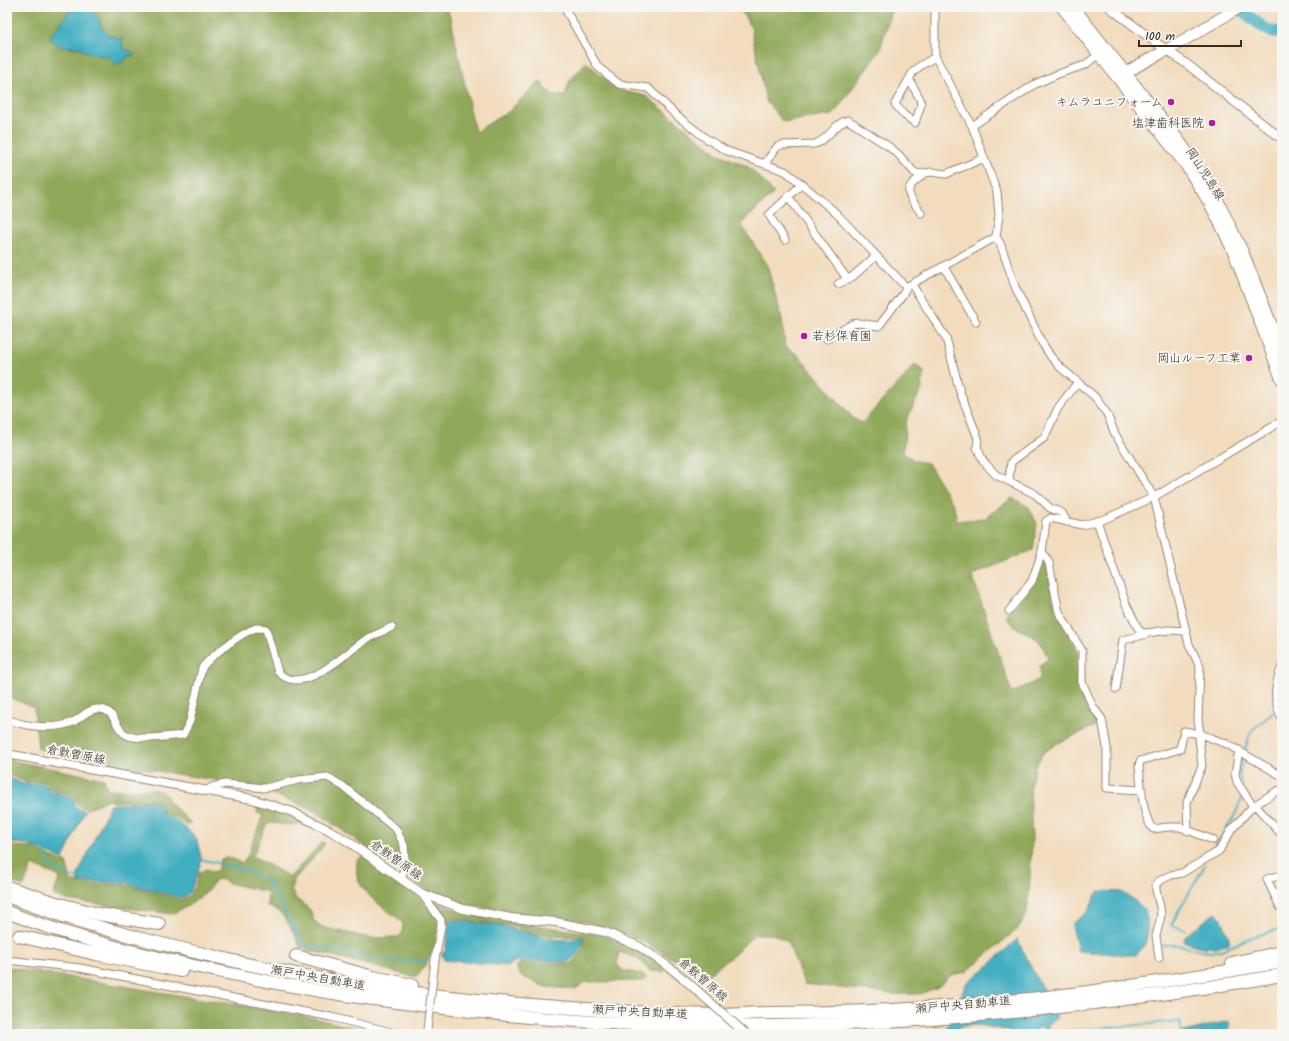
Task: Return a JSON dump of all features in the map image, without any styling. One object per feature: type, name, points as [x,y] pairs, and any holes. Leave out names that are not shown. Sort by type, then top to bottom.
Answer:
[{"type":"highway","points":[[7,887],[56,903],[98,914],[159,924]]},
{"type":"highway","name":"瀬戸中央自動車道","points":[[7,896],[122,935],[270,970],[458,999],[607,1011],[716,1015],[840,1013],[1076,999],[1131,999],[1282,975]]},
{"type":"highway","name":"瀬戸中央自動車道","points":[[7,912],[42,925],[107,945],[166,960],[270,982],[321,991],[453,1009],[580,1021],[730,1026],[814,1026],[937,1019],[1025,1011],[1130,986],[1282,962]]},
{"type":"highway","points":[[19,936],[96,954],[172,969],[270,982]]},
{"type":"highway","points":[[1130,986],[1282,952]]},
{"type":"highway","points":[[296,956],[372,977],[438,991],[458,999]]},
{"type":"main road","name":"岡山児島線","points":[[1062,7],[1088,32],[1122,76],[1186,165],[1244,253],[1282,352]]},
{"type":"main road","name":"岡山児島線","points":[[1073,7],[1099,54],[1122,76]]},
{"type":"main road","points":[[1122,76],[1238,9]]},
{"type":"main road","name":"岡山児島線","points":[[1228,229],[1235,255],[1282,380]]},
{"type":"street","points":[[564,7],[595,64],[619,84],[648,88],[677,116],[707,139],[727,151],[765,163],[785,172],[802,184],[836,213],[876,256],[909,286],[946,338],[960,392],[978,438],[977,447],[983,461],[996,475],[1035,494],[1050,508],[1062,513],[1067,522]]},
{"type":"street","points":[[935,7],[935,57],[972,126],[997,192],[999,215],[996,237],[1000,243],[1016,289],[1051,357],[1060,367],[1095,397],[1107,414],[1115,434],[1154,497],[1189,644],[1200,667],[1198,720],[1202,766],[1188,802],[1188,831]]},
{"type":"street","points":[[1109,7],[1188,65],[1282,139]]},
{"type":"street","points":[[972,126],[1035,84],[1058,74],[1086,65],[1099,54]]},
{"type":"street","points":[[909,79],[920,99],[921,106],[915,123],[904,115],[895,104],[904,90],[909,79],[913,72],[935,57]]},
{"type":"street","points":[[765,163],[777,147],[781,145],[820,142],[837,125],[848,120],[888,146],[899,155],[914,172],[918,174],[932,172],[946,174],[984,158]]},
{"type":"street","points":[[921,213],[908,194],[908,189],[911,184],[924,173]]},
{"type":"street","points":[[785,240],[769,215],[802,184]]},
{"type":"street","points":[[788,196],[848,280]]},
{"type":"street","points":[[827,339],[852,324],[859,323],[879,326],[909,286],[996,237]]},
{"type":"street","points":[[838,284],[852,278],[876,256]]},
{"type":"street","points":[[944,267],[976,322]]},
{"type":"street","points":[[1009,481],[1012,462],[1044,438],[1058,408],[1078,382]]},
{"type":"street","points":[[1009,611],[1032,581],[1042,551],[1046,521],[1051,518],[1082,524],[1105,519],[1154,497],[1282,421]]},
{"type":"street","points":[[1097,521],[1126,604],[1140,632],[1147,633],[1168,630],[1186,631]]},
{"type":"street","points":[[1042,551],[1049,563],[1059,612],[1082,651],[1082,682],[1093,707],[1102,719],[1107,748],[1107,788],[1142,790]]},
{"type":"street","points":[[7,719],[35,726],[60,725],[73,722],[88,712],[98,709],[107,710],[113,716],[124,734],[133,738],[183,735],[190,721],[202,668],[214,655],[249,631],[258,628],[266,629],[278,672],[283,678],[296,680],[318,674],[341,660],[362,642],[392,627]]},
{"type":"street","points":[[1116,689],[1123,640],[1147,633]]},
{"type":"street","points":[[1282,666],[1277,679],[1275,696],[1276,704],[1282,718]]},
{"type":"street","points":[[1214,840],[1180,827],[1153,829],[1148,823],[1139,767],[1140,761],[1177,751],[1181,746],[1184,731],[1200,733],[1227,744],[1282,776]]},
{"type":"street","points":[[1239,750],[1235,774],[1237,783],[1254,806],[1282,835]]},
{"type":"street","name":"倉敷曽原線","points":[[7,754],[252,799],[290,811],[349,842],[420,893],[463,910],[512,918],[556,922],[605,932],[640,947],[670,967],[746,1034]]},
{"type":"street","points":[[206,791],[212,787],[225,784],[265,788],[298,780],[327,777],[332,778],[344,786],[396,829],[404,845],[405,858],[402,880]]},
{"type":"street","points":[[1159,958],[1156,936],[1160,916],[1160,907],[1156,886],[1159,881],[1171,875],[1182,873],[1219,851],[1232,830],[1254,806],[1277,791],[1282,790]]},
{"type":"street","points":[[1280,907],[1267,879],[1282,875]]},
{"type":"street","points":[[420,893],[441,920],[442,926],[435,960],[426,1032]]},
{"type":"street","points":[[7,960],[80,968],[331,1017],[399,1034]]},
{"type":"green space","points":[[7,7],[73,7],[49,38],[70,47],[79,47],[86,52],[108,56],[113,60],[124,60],[133,52],[124,49],[121,43],[122,40],[109,35],[101,27],[100,21],[89,7],[447,7],[475,132],[508,112],[539,81],[553,95],[565,96],[569,82],[586,62],[618,90],[646,96],[717,153],[749,167],[774,193],[741,224],[767,265],[782,319],[785,346],[798,355],[854,419],[862,423],[915,365],[924,372],[922,388],[906,421],[903,453],[915,461],[928,463],[954,506],[957,521],[985,518],[1012,498],[1029,507],[1037,524],[1033,550],[972,575],[1012,693],[1040,679],[1040,665],[1048,658],[1039,641],[1011,623],[1006,616],[1019,602],[1042,563],[1046,564],[1056,612],[1078,651],[1078,680],[1089,709],[1099,724],[1056,744],[1043,753],[1035,767],[1030,786],[1032,841],[1029,894],[1027,912],[1020,927],[966,972],[951,975],[938,987],[920,994],[893,994],[804,984],[788,942],[773,934],[755,934],[736,953],[709,974],[689,968],[640,940],[609,928],[578,920],[509,912],[468,905],[435,894],[410,879],[315,811],[253,786],[62,756],[38,748],[34,708],[7,696]]},
{"type":"green space","points":[[739,7],[892,7],[880,50],[833,115],[783,122],[766,101],[751,27]]},
{"type":"green space","points":[[7,758],[19,762],[104,779],[107,788],[115,790],[157,790],[166,795],[169,802],[190,822],[189,825],[186,825],[175,817],[166,814],[163,812],[161,805],[157,801],[151,800],[112,802],[108,799],[87,809],[81,807],[76,803],[77,798],[49,788],[48,784],[38,781],[25,782],[7,774]]},
{"type":"green space","points":[[256,806],[272,809],[308,823],[293,825],[267,823],[253,856],[290,877],[322,842],[325,843],[293,881],[291,890],[296,898],[310,910],[313,920],[322,927],[371,938],[398,937],[402,934],[403,924],[400,920],[375,901],[359,883],[357,876],[357,860],[362,857],[366,857],[395,878],[428,906],[438,922],[437,931],[431,955],[418,976],[410,976],[301,949],[284,917],[279,912],[267,907],[268,892],[228,883],[224,880],[216,879],[206,893],[188,906],[171,914],[67,900],[53,895],[60,877],[32,865],[24,886],[7,881],[7,855],[11,853],[14,846],[34,848],[52,858],[66,862],[71,881],[91,884],[124,885],[181,900],[192,893],[199,872],[207,869],[211,872],[217,871],[221,859],[229,857],[241,863],[247,857],[263,815],[258,813]]},
{"type":"green space","points":[[436,902],[468,915],[602,935],[646,954],[654,959],[666,971],[650,971],[636,958],[619,952],[617,965],[624,971],[643,974],[646,977],[644,981],[586,982],[575,989],[546,987],[521,976],[517,970],[517,966],[520,963],[570,964],[579,955],[584,946],[584,937],[550,936],[527,932],[515,927],[451,918],[447,925],[445,925],[442,913],[435,907],[434,904]]},
{"type":"green space","points":[[7,967],[299,1015],[384,1034],[7,1034]]},
{"type":"water","points":[[73,7],[89,7],[100,21],[101,27],[109,35],[123,40],[122,43],[124,49],[133,52],[133,56],[127,56],[123,63],[115,64],[108,56],[86,52],[79,47],[61,47],[49,38]]},
{"type":"water","points":[[7,777],[23,784],[39,783],[47,786],[48,790],[75,799],[74,804],[78,809],[85,811],[63,859],[29,845],[14,843],[8,849],[7,848]]},
{"type":"water","points":[[152,801],[158,803],[164,815],[174,819],[193,834],[197,841],[201,862],[191,891],[181,898],[126,883],[78,882],[77,877],[110,805]]},
{"type":"water","points":[[1099,891],[1121,892],[1135,900],[1144,909],[1147,918],[1148,930],[1143,948],[1136,955],[1078,951],[1072,926],[1073,923],[1088,911],[1095,895]]},
{"type":"water","points":[[1216,912],[1222,919],[1230,941],[1229,944],[1211,948],[1183,941],[1185,936]]},
{"type":"water","points":[[452,920],[501,926],[550,939],[570,940],[579,937],[583,938],[583,942],[578,952],[568,962],[517,961],[512,963],[510,966],[444,960],[444,956],[442,956],[443,952],[445,952],[449,923]]},
{"type":"water","points":[[1017,939],[1057,1018],[1048,1024],[1048,1028],[1045,1030],[1040,1026],[1033,1034],[1021,1034],[974,1025],[965,1026],[958,1029],[953,1034],[944,1034],[967,982],[983,971]]},
{"type":"water","points":[[1229,1021],[1230,1034],[1180,1034],[1180,1033]]},
{"type":"waterway","points":[[1237,7],[1272,32],[1282,31]]},
{"type":"waterway","points":[[1280,700],[1282,690]]},
{"type":"waterway","points":[[1244,752],[1251,731],[1274,712]]},
{"type":"waterway","points":[[1241,783],[1239,773],[1243,756]]},
{"type":"waterway","points":[[1212,850],[1238,808],[1242,795]]},
{"type":"waterway","points":[[46,850],[46,857],[50,865],[79,879]]},
{"type":"waterway","points":[[199,859],[243,869],[260,876],[267,881],[304,946],[345,952],[385,961],[426,960]]},
{"type":"waterway","points":[[1186,930],[1171,925],[1205,865]]},
{"type":"waterway","points":[[1162,946],[1174,945],[1211,952],[1227,948],[1252,937],[1282,928]]},
{"type":"waterway","points":[[1046,1028],[1051,1033],[1180,1021],[1182,1034]]},
{"type":"place","name":"キムラユニフォーム","points":[[1171,102]]},
{"type":"place","name":"塩津歯科医院","points":[[1212,123]]},
{"type":"place","name":"若杉保育園","points":[[804,336]]},
{"type":"place","name":"岡山ルーフ工業","points":[[1249,358]]}]
